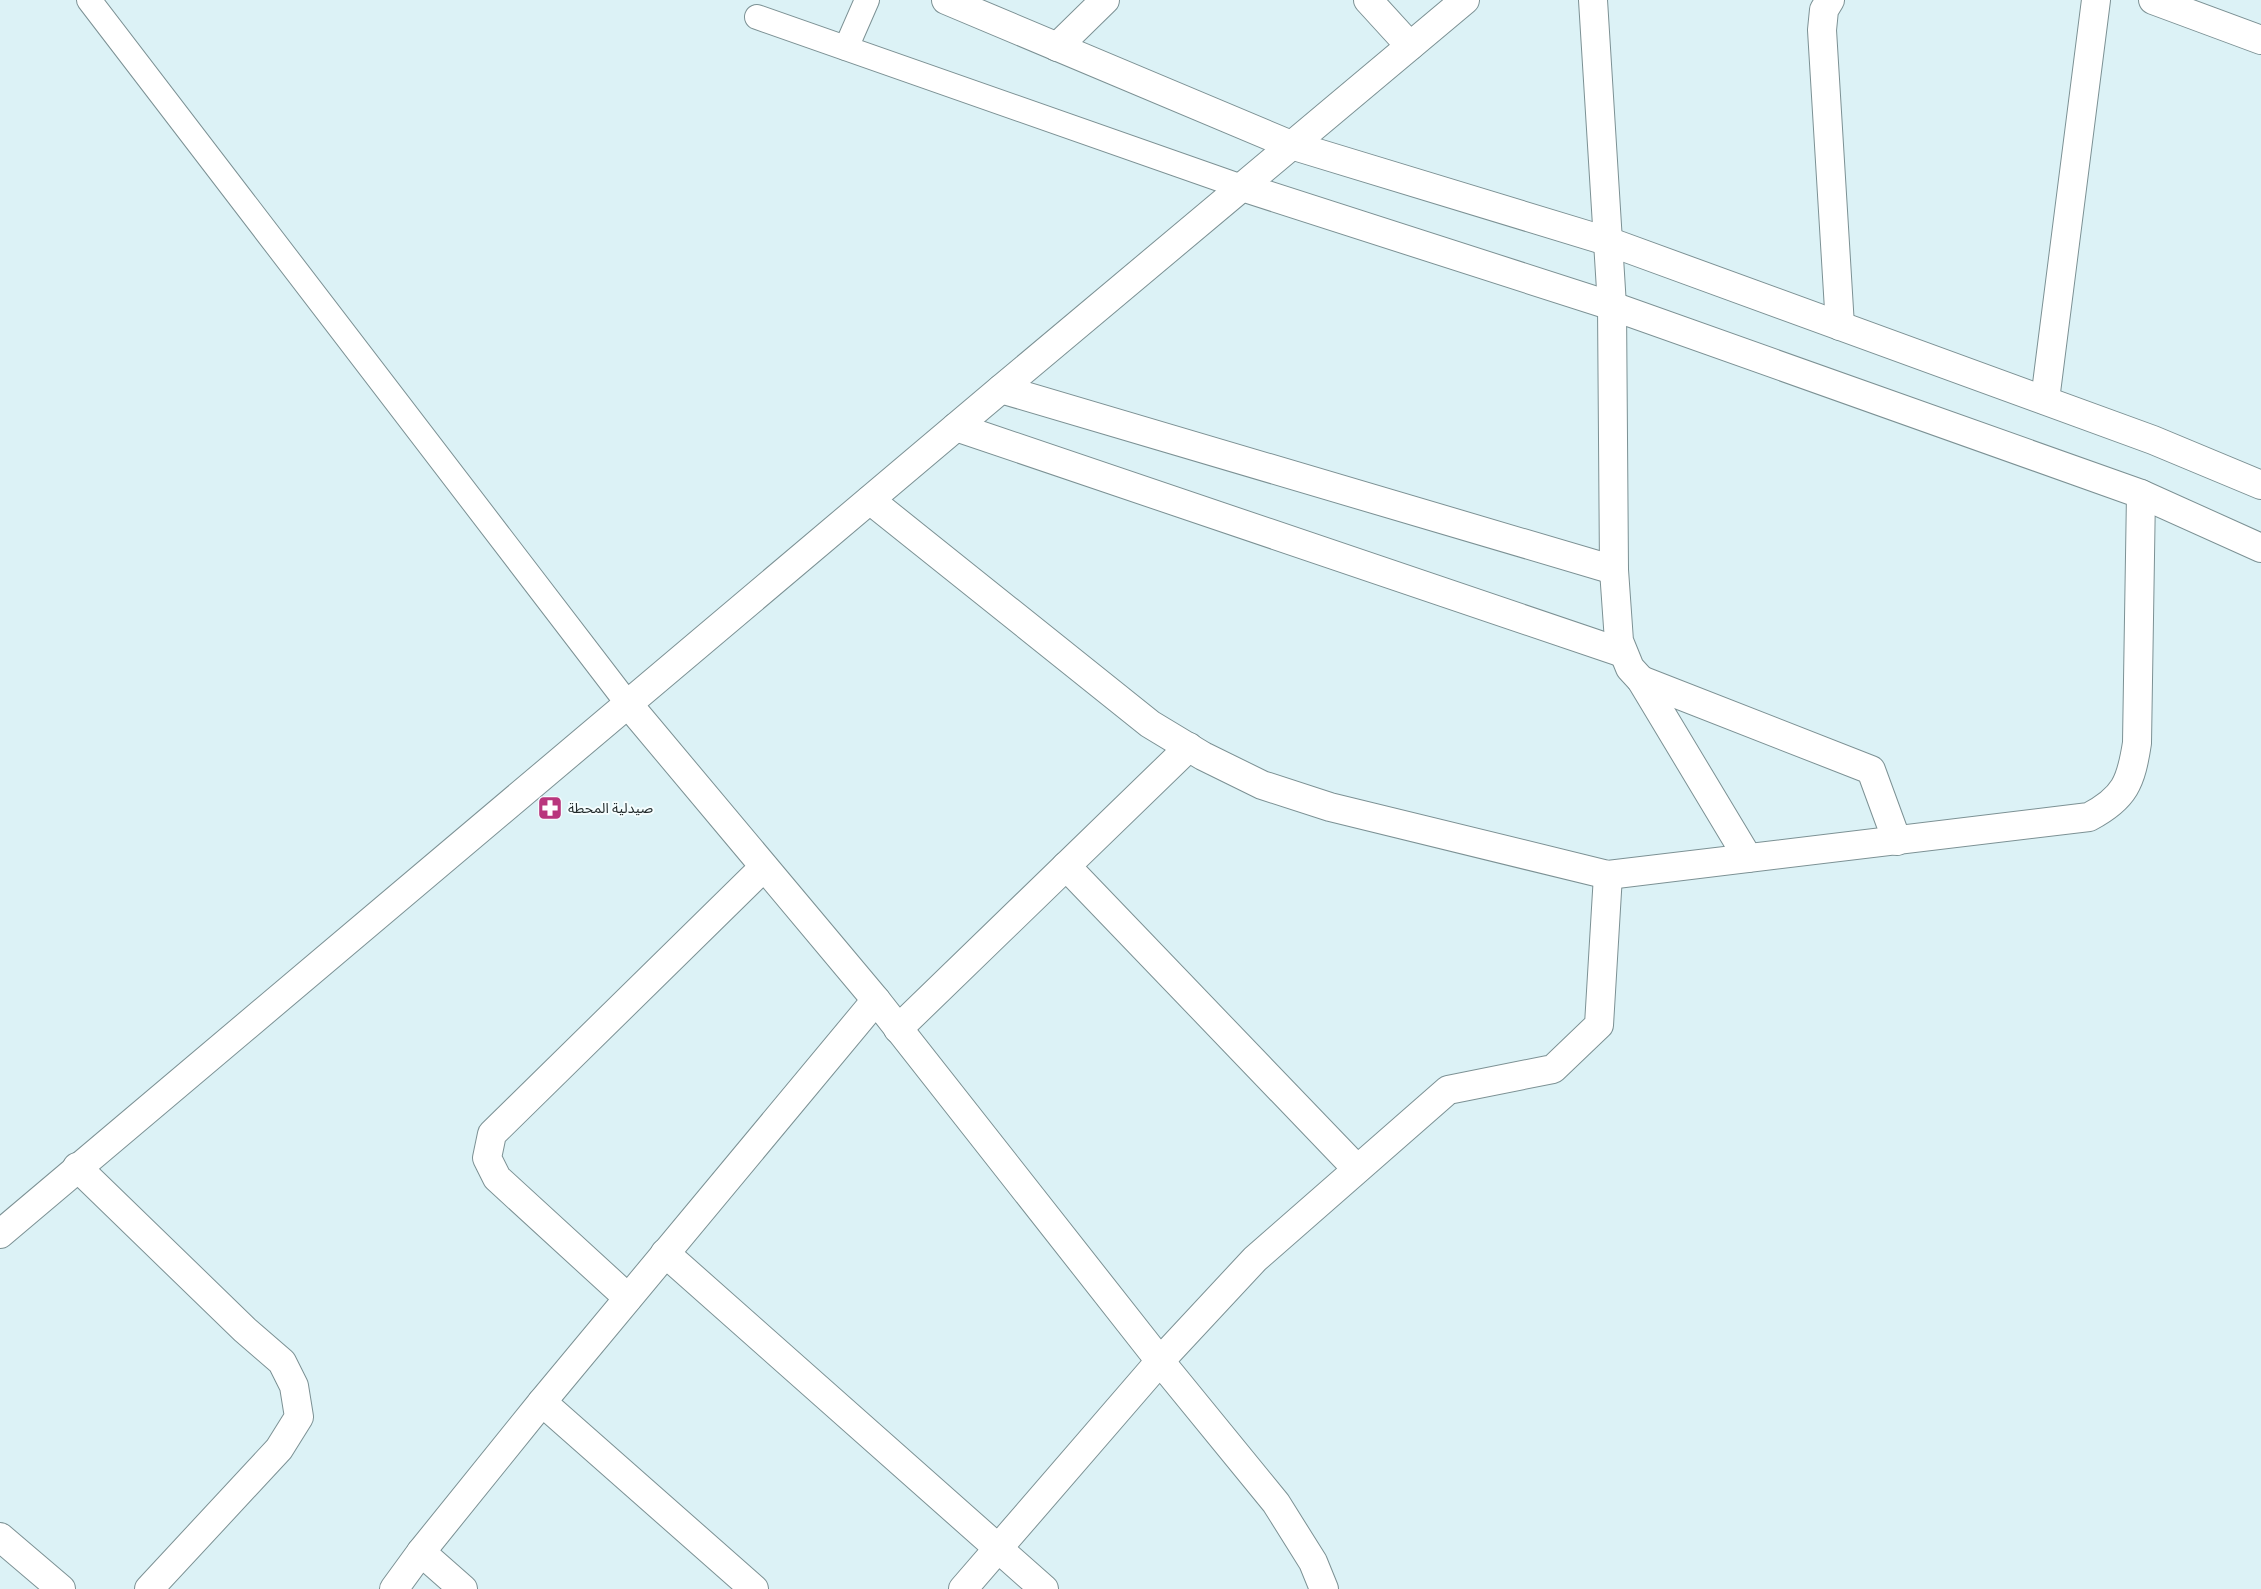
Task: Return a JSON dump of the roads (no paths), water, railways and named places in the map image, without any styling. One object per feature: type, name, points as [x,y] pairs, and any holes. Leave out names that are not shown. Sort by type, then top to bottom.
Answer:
[{"type":"street","points":[[946,0],[1291,145],[1610,242],[2154,440],[2261,485]]},
{"type":"street","points":[[1057,47],[1105,0]]},
{"type":"street","points":[[1368,0],[1410,46]]},
{"type":"street","points":[[1594,0],[1610,242],[1614,570],[1620,641],[1630,668],[1641,680],[1748,858]]},
{"type":"street","points":[[1830,0],[1824,10],[1822,30],[1840,326]]},
{"type":"street","points":[[2045,400],[2096,0]]},
{"type":"street","points":[[2166,2],[2261,40]]},
{"type":"street","points":[[0,1234],[77,1167],[1410,46],[1455,3]]},
{"type":"street","points":[[1242,187],[1612,306],[2141,494],[2261,548]]},
{"type":"street","points":[[1001,389],[1614,570]]},
{"type":"street","points":[[956,427],[1623,653]]},
{"type":"street","points":[[870,500],[1150,724],[1189,747],[1262,784],[1330,807],[1608,875],[2088,817],[2108,807],[2122,791],[2133,771],[2137,742],[2141,494]]},
{"type":"street","points":[[1641,680],[1871,770],[1897,840]]},
{"type":"street","points":[[628,704],[876,1000],[1160,1361],[1276,1502],[1312,1562],[1324,1589]]},
{"type":"street","points":[[898,1029],[1189,747]]},
{"type":"street","points":[[1066,866],[1357,1169]]},
{"type":"street","points":[[628,1298],[497,1178],[487,1158],[492,1134],[764,867]]},
{"type":"street","points":[[963,1589],[1160,1361],[1255,1259],[1448,1090],[1553,1069],[1599,1025],[1608,875]]},
{"type":"street","points":[[394,1589],[420,1552],[542,1402],[876,1000]]},
{"type":"street","points":[[77,1167],[245,1330],[282,1362],[294,1386],[299,1417],[278,1449],[149,1589]]},
{"type":"street","points":[[665,1253],[1044,1589]]},
{"type":"street","points":[[542,1402],[754,1589]]},
{"type":"street","points":[[0,1536],[61,1589]]},
{"type":"street","points":[[420,1552],[463,1589]]},
{"type":"lane","points":[[89,0],[628,704]]},
{"type":"lane","points":[[846,48],[867,0]]},
{"type":"lane","points":[[757,17],[1242,187]]},
{"type":"place","name":"صيدلية المحطة","points":[[550,808]]}]
